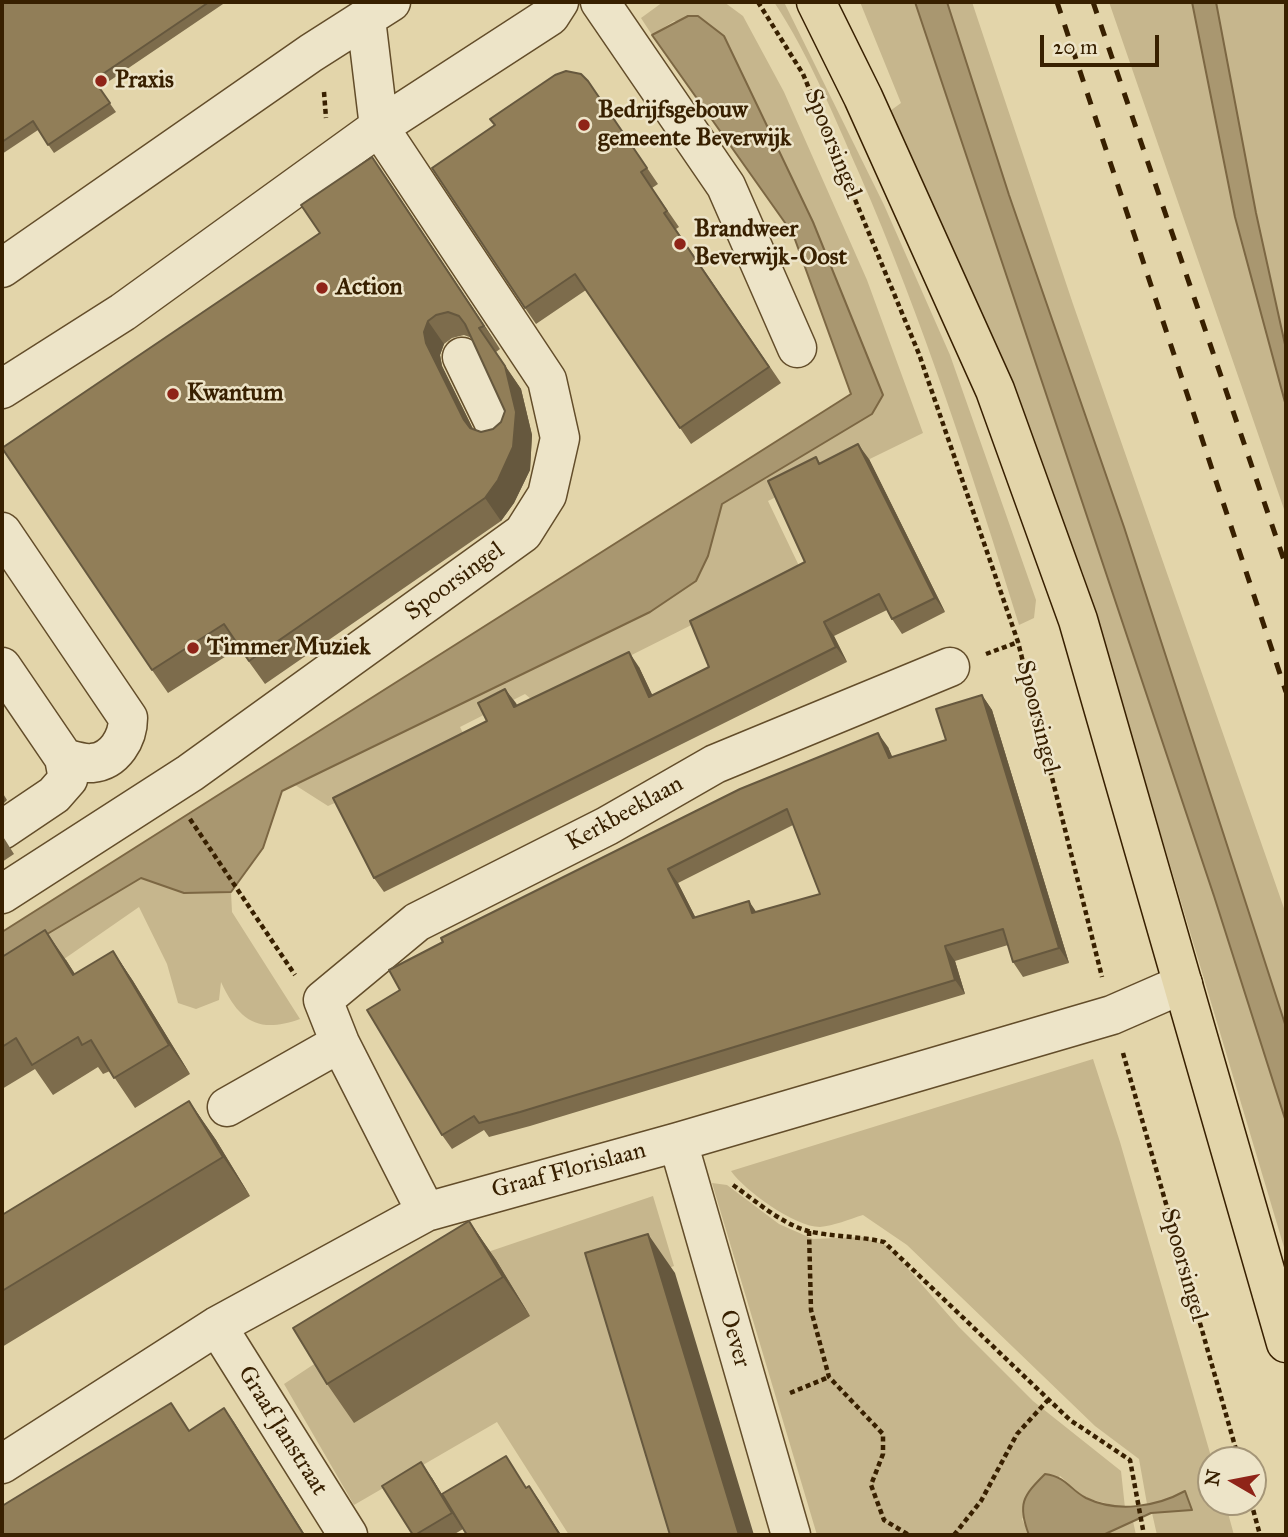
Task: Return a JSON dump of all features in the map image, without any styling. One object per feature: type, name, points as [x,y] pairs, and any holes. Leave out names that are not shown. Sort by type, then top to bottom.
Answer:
[{"type":"main road","name":"Spoorsingel","points":[[816,2],[863,97],[995,390],[1078,620],[1286,1343]]},
{"type":"street","points":[[2,389],[123,312],[379,127],[550,16],[559,2]]},
{"type":"street","points":[[600,2],[726,186],[796,348]]},
{"type":"street","points":[[378,10],[379,127]]},
{"type":"street","points":[[2,268],[311,53],[378,10]]},
{"type":"street","name":"Spoorsingel","points":[[2,894],[190,773],[523,533],[547,495],[560,438],[547,380],[379,127]]},
{"type":"street","points":[[462,357],[499,433]]},
{"type":"street","points":[[2,532],[128,718],[128,731],[117,750],[91,763],[64,758]]},
{"type":"street","points":[[2,667],[64,758],[68,779],[64,787],[2,830]]},
{"type":"street","name":"Kerkbeeklaan","points":[[323,1000],[418,922],[607,826],[715,764],[950,667]]},
{"type":"street","name":"Graaf Florislaan","points":[[2,1464],[216,1326],[426,1212],[681,1153],[1112,1015],[1183,984]]},
{"type":"street","points":[[323,1000],[340,1044],[426,1212]]},
{"type":"street","points":[[227,1107],[340,1044]]},
{"type":"street","name":"Oever","points":[[681,1153],[791,1535]]},
{"type":"street","name":"Graaf Janstraat","points":[[216,1326],[348,1535]]},
{"type":"path","name":"Spoorsingel","points":[[758,2],[803,74],[919,354],[1018,642],[1112,1015],[1235,1446]]},
{"type":"path","points":[[311,53],[322,70],[328,144],[338,158]]},
{"type":"path","points":[[185,812],[305,990],[323,1000]]},
{"type":"path","points":[[681,1153],[726,1180],[779,1218],[808,1231],[855,1235],[884,1242],[1070,1420],[1130,1461],[1134,1494],[1144,1534]]},
{"type":"path","points":[[808,1231],[811,1310],[829,1377],[883,1434],[883,1454],[871,1485],[884,1520],[909,1535]]},
{"type":"path","points":[[954,1535],[981,1502],[1017,1434],[1048,1400]]},
{"type":"path","points":[[1255,1516],[1260,1535]]},
{"type":"shaded area","points":[[663,2],[724,2],[743,16],[784,92],[867,280],[923,433],[839,474],[826,472],[768,501],[801,570],[536,703],[525,694],[460,727],[468,743],[328,806],[295,785],[650,612],[708,556],[722,504],[871,414],[883,396],[813,222],[724,36],[674,21],[652,35],[641,18]]},
{"type":"shaded area","points":[[774,2],[784,2],[884,205],[950,355],[1036,600],[1034,618],[1019,625],[965,454],[882,228],[810,64]]},
{"type":"shaded area","points":[[860,2],[915,2],[1214,896],[1286,1122],[1286,1254],[1083,573],[944,229],[890,111],[901,103]]},
{"type":"shaded area","points":[[915,2],[947,2],[1009,195],[1124,527],[1286,1027],[1286,1122],[1214,896]]},
{"type":"shaded area","points":[[947,2],[972,2],[1073,304],[1286,914],[1286,1027],[1124,527],[1009,195]]},
{"type":"shaded area","points":[[1109,2],[1192,2],[1235,217],[1286,406],[1286,515]]},
{"type":"shaded area","points":[[1192,2],[1216,2],[1256,213],[1286,349],[1286,406],[1235,217]]},
{"type":"shaded area","points":[[1216,2],[1286,2],[1286,349],[1256,213]]},
{"type":"shaded area","points":[[688,16],[698,16],[724,36],[813,222],[883,395],[872,414],[722,504],[708,556],[696,581],[650,612],[282,791],[263,848],[231,892],[184,893],[141,878],[2,961],[2,932],[851,394],[793,234],[652,35]]},
{"type":"shaded area","points":[[141,878],[184,893],[231,892],[232,912],[300,1019],[272,1025],[252,1021],[235,1006],[221,982],[219,1000],[196,1009],[178,1003],[167,964],[139,907],[54,966],[2,961]]},
{"type":"shaded area","points":[[1093,1059],[1120,1142],[1208,1446],[1197,1446],[1197,1516],[1229,1516],[1234,1535],[1157,1535],[1152,1513],[1192,1510],[1185,1491],[1168,1501],[1147,1504],[1139,1459],[1095,1426],[907,1245],[863,1215],[820,1227],[798,1221],[759,1198],[731,1171]]},
{"type":"shaded area","points":[[712,1183],[727,1185],[779,1224],[813,1239],[862,1237],[888,1246],[959,1327],[1033,1401],[1121,1471],[1125,1508],[1085,1498],[1060,1476],[1022,1519],[1029,1535],[817,1535]]},
{"type":"shaded area","points":[[653,1196],[674,1266],[609,1290],[671,1535],[569,1535],[497,1422],[354,1505],[284,1384],[479,1255]]},
{"type":"shaded area","points":[[1045,1474],[1063,1481],[1086,1498],[1123,1507],[1162,1501],[1185,1491],[1192,1510],[1151,1513],[1103,1535],[1029,1535],[1023,1515],[1024,1501]]},
{"type":"shaded area","points":[[1133,1521],[1136,1535],[1103,1535]]},
{"type":"building","points":[[2,2],[209,2],[94,80],[110,103],[48,145],[33,121],[2,142]]},
{"type":"building","points":[[566,71],[581,74],[588,81],[647,168],[641,172],[667,211],[664,213],[769,367],[680,428],[575,274],[525,308],[432,168],[495,125],[490,119],[555,75]]},
{"type":"building","points":[[372,157],[484,326],[479,328],[505,366],[516,412],[513,447],[498,480],[485,498],[249,661],[224,624],[152,670],[2,448],[320,233],[301,205]],"holes":[[[448,312],[459,316],[505,411],[501,422],[493,429],[481,432],[470,428],[464,420],[426,343],[424,332],[428,321],[436,315]]]},
{"type":"building","points":[[858,444],[935,598],[892,619],[879,594],[824,622],[836,647],[374,878],[333,798],[487,721],[478,703],[505,689],[514,707],[629,652],[649,697],[709,667],[690,621],[805,562],[768,481],[816,457],[819,464]]},
{"type":"building","points":[[982,695],[1059,948],[1013,962],[1003,929],[945,946],[955,980],[520,1112],[479,1123],[474,1116],[442,1135],[367,1010],[400,990],[389,970],[443,942],[441,938],[740,789],[878,733],[889,758],[946,740],[936,709]],"holes":[[[787,809],[820,894],[752,913],[749,901],[693,918],[668,869]]]},
{"type":"building","points":[[45,930],[73,975],[113,951],[169,1045],[114,1078],[91,1040],[82,1045],[78,1037],[32,1065],[16,1038],[2,1047],[2,957]]},
{"type":"building","points":[[189,1101],[223,1157],[2,1291],[2,1215]]},
{"type":"building","points":[[469,1221],[503,1277],[327,1384],[293,1328]]},
{"type":"building","points":[[648,1234],[739,1535],[670,1535],[585,1253]]},
{"type":"building","points":[[171,1403],[189,1431],[224,1408],[304,1535],[2,1535],[2,1506]]},
{"type":"building","points":[[506,1456],[560,1535],[467,1535],[442,1494]]},
{"type":"building","points":[[421,1462],[452,1513],[413,1535],[382,1486]]},
{"type":"railway","points":[[1057,2],[1286,692]]},
{"type":"railway","points":[[1093,2],[1286,566]]},
{"type":"place","name":"Praxis","points":[[101,81]]},
{"type":"place","name":"Bedrijfsgebouw gemeente Beverwijk","points":[[584,125]]},
{"type":"place","name":"Brandweer Beverwijk-Oost","points":[[680,244]]},
{"type":"place","name":"Action","points":[[322,288]]},
{"type":"place","name":"Kwantum","points":[[173,394]]},
{"type":"place","name":"Timmer Muziek","points":[[193,648]]}]
